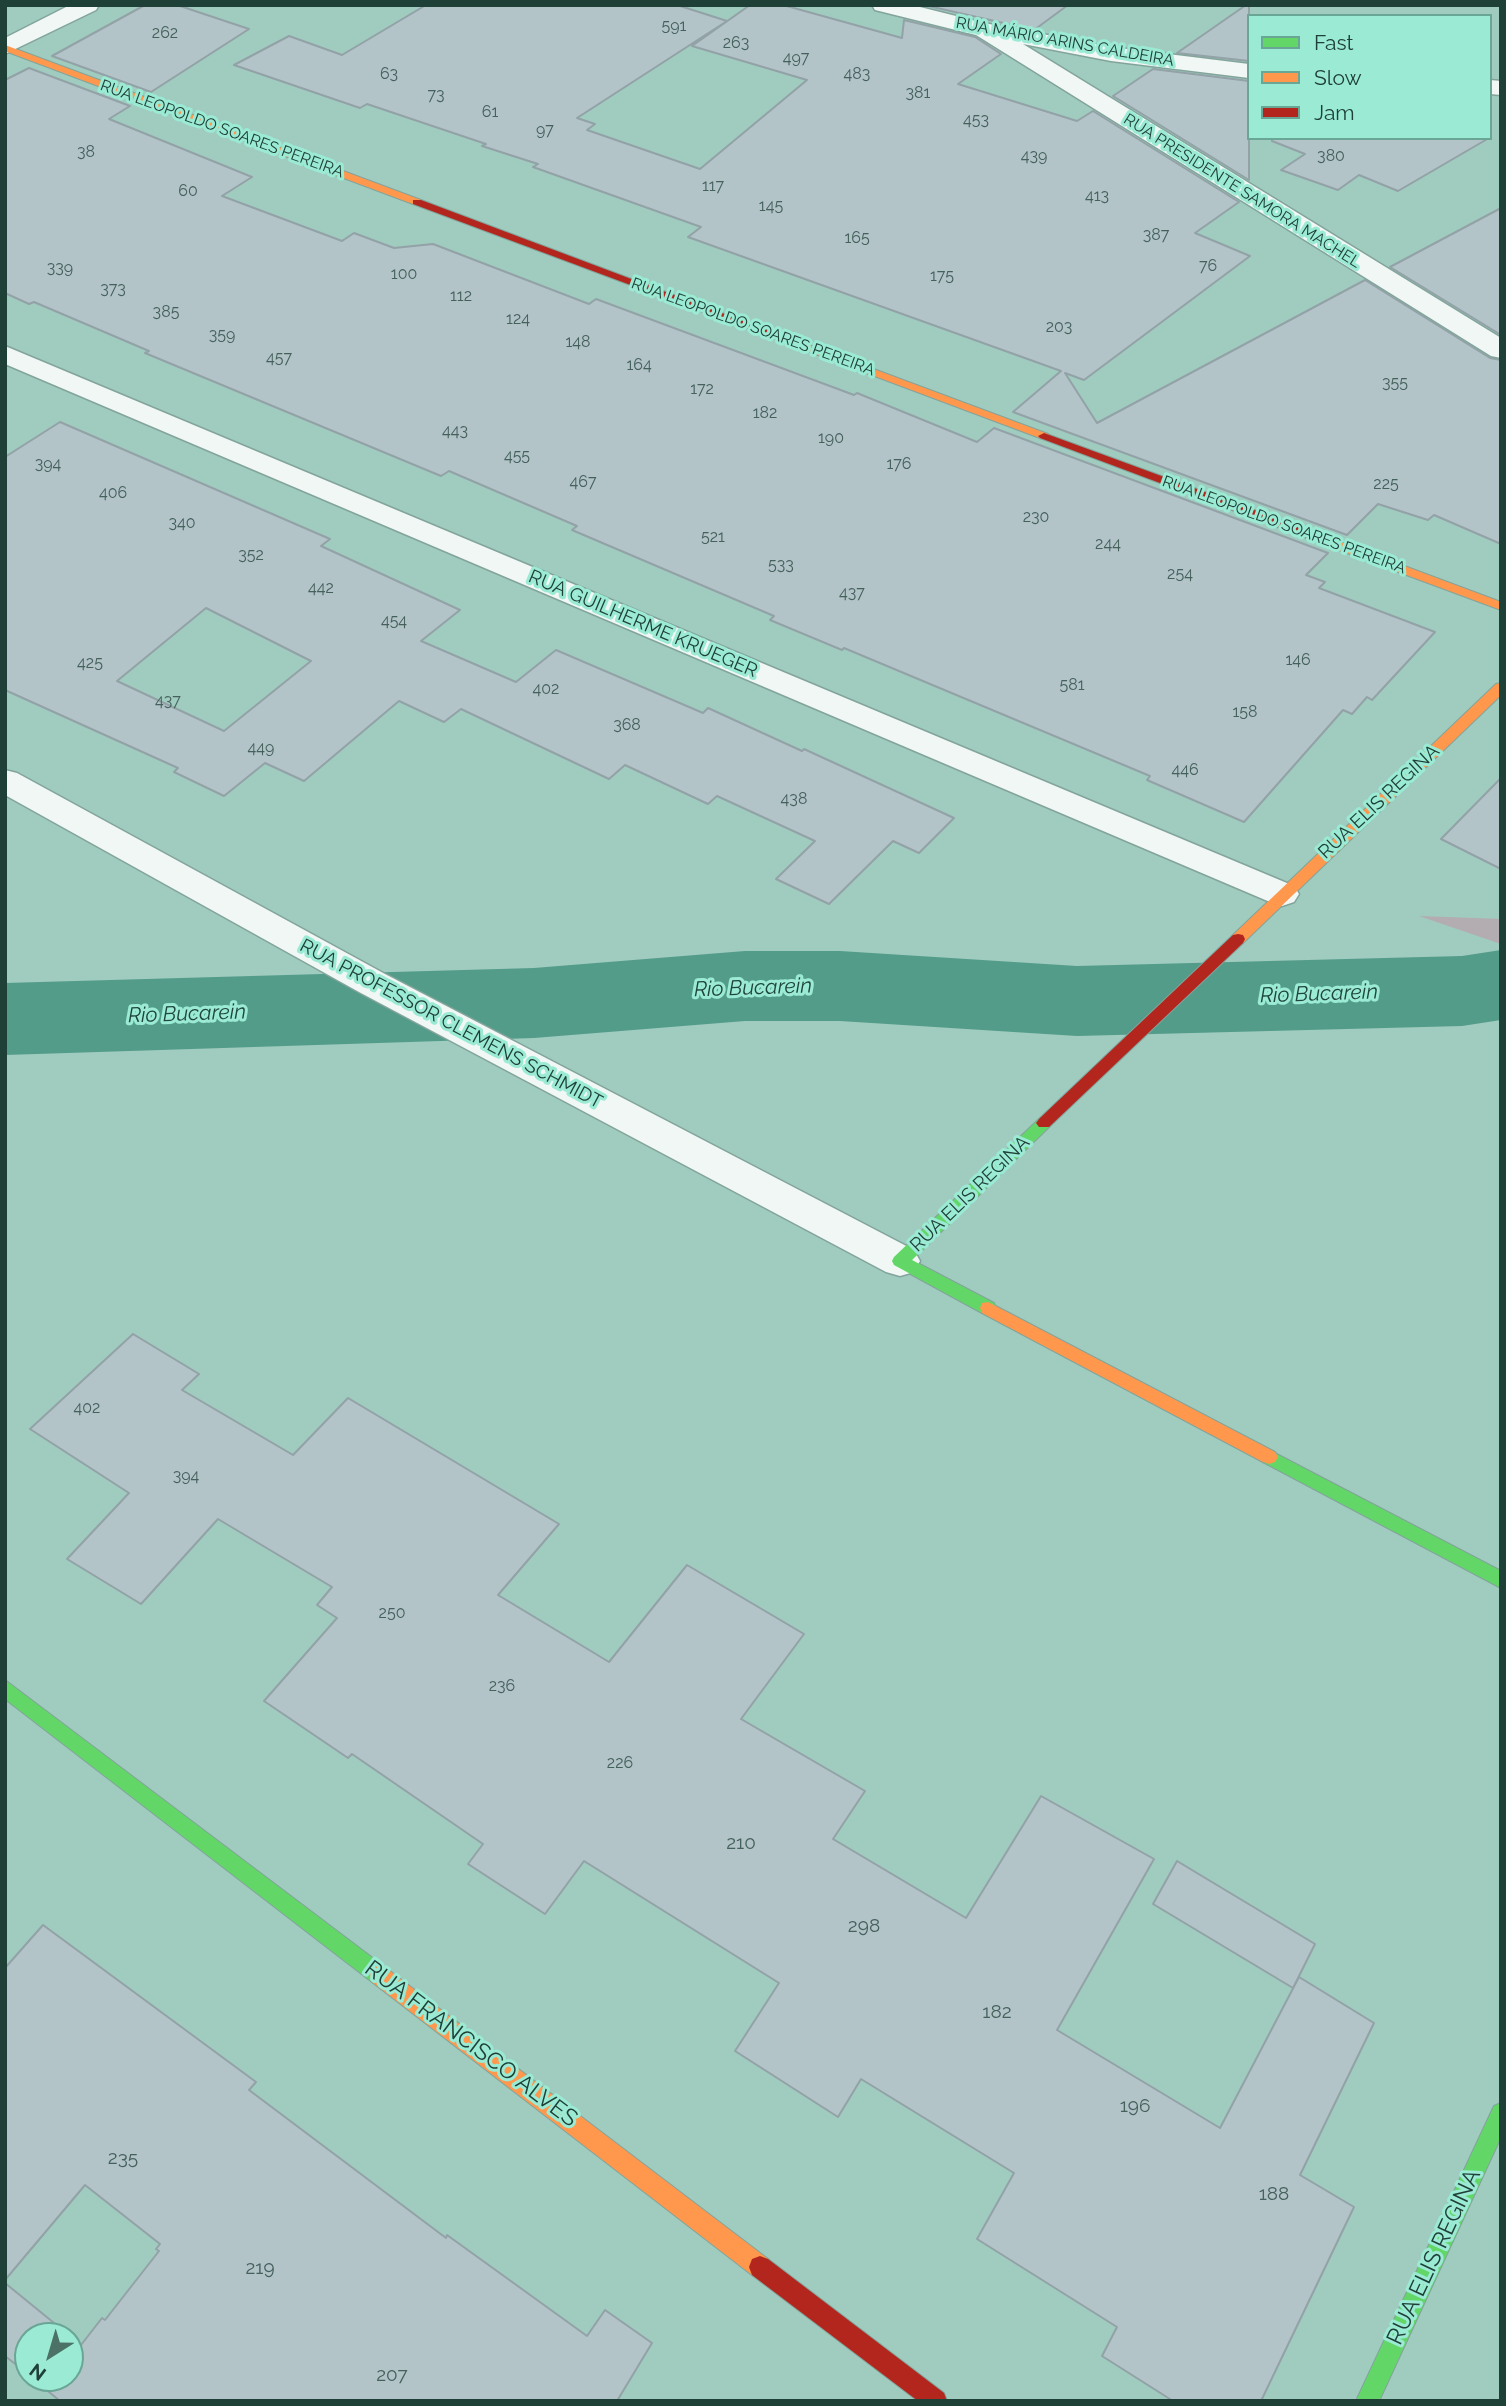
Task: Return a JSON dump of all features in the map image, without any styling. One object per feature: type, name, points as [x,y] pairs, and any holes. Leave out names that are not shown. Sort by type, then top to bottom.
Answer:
[{"type":"street","points":[[5,47],[89,5]]},
{"type":"street","name":"RUA MÁRIO ARINS CALDEIRA","points":[[883,5],[984,30],[1111,54],[1247,71]]},
{"type":"street","name":"RUA PRESIDENTE SAMORA MACHEL","points":[[984,30],[1501,350]]},
{"type":"street","name":"RUA LEOPOLDO SOARES PEREIRA","points":[[5,47],[1501,606]]},
{"type":"street","name":"RUA GUILHERME KRUEGER","points":[[5,354],[1282,894]]},
{"type":"street","name":"RUA ELIS REGINA","points":[[1501,687],[900,1261],[1501,1580]]},
{"type":"street","name":"RUA PROFESSOR CLEMENS SCHMIDT","points":[[5,781],[372,983],[900,1261]]},
{"type":"street","name":"RUA FRANCISCO ALVES","points":[[5,1688],[936,2401]]},
{"type":"street","name":"RUA ELIS REGINA","points":[[1367,2401],[1501,2113]]},
{"type":"shaded area","points":[[1419,916],[1501,919],[1501,944]]},
{"type":"building","points":[[145,5],[177,5],[249,29],[151,92],[52,56]]},
{"type":"building","points":[[426,5],[677,5],[727,21],[577,118],[595,124],[587,130],[700,169],[807,80],[692,46],[750,5],[783,5],[902,38],[904,20],[975,37],[1001,54],[958,84],[1077,121],[1093,111],[1239,202],[1195,233],[1250,256],[1084,380],[1065,373],[1097,423],[1365,280],[1490,358],[1501,360],[1501,544],[1434,515],[1428,520],[1378,504],[1347,535],[1013,412],[1061,371],[688,237],[701,227],[533,167],[538,164],[482,146],[486,144],[367,104],[360,108],[234,65],[289,36],[342,55]]},
{"type":"building","points":[[924,5],[1068,5],[1034,30]]},
{"type":"building","points":[[1246,5],[1249,5],[1247,61],[1177,53]]},
{"type":"building","points":[[29,68],[130,106],[109,119],[252,177],[222,196],[342,241],[354,233],[394,248],[433,244],[589,304],[596,299],[854,395],[857,393],[977,442],[994,428],[1328,553],[1306,575],[1325,582],[1319,588],[1435,632],[1372,700],[1367,697],[1352,714],[1343,710],[1244,822],[1147,780],[1150,776],[844,648],[842,650],[770,620],[774,616],[572,530],[577,526],[449,471],[441,476],[145,353],[149,351],[34,302],[29,304],[5,293],[5,80]]},
{"type":"building","points":[[1153,69],[1247,81],[1249,180],[1113,96]]},
{"type":"building","points":[[1486,140],[1398,191],[1359,175],[1338,190],[1281,170],[1305,154],[1272,141]]},
{"type":"building","points":[[1501,208],[1501,335],[1390,267]]},
{"type":"building","points":[[60,422],[330,539],[321,546],[460,610],[421,641],[516,682],[556,650],[703,713],[708,708],[954,818],[919,853],[893,841],[829,904],[776,879],[815,841],[717,796],[708,804],[625,765],[609,779],[461,709],[444,722],[399,701],[304,781],[265,763],[224,796],[174,772],[178,768],[5,690],[5,457]],"holes":[[[206,608],[311,661],[224,731],[117,681]]]},
{"type":"building","points":[[1501,778],[1501,869],[1441,839]]},
{"type":"building","points":[[133,1334],[199,1374],[182,1390],[293,1455],[348,1398],[559,1524],[498,1595],[609,1662],[687,1565],[804,1634],[741,1719],[865,1791],[833,1839],[966,1918],[1041,1796],[1154,1859],[1057,2030],[1220,2128],[1299,1977],[1374,2023],[1300,2175],[1354,2207],[1261,2401],[1173,2401],[1102,2356],[1117,2327],[977,2239],[1014,2173],[861,2079],[838,2117],[735,2051],[779,1983],[584,1861],[545,1914],[468,1864],[483,1844],[352,1754],[348,1758],[264,1701],[337,1618],[317,1605],[332,1587],[218,1519],[141,1604],[67,1559],[129,1493],[30,1429]]},
{"type":"building","points":[[1177,1861],[1315,1944],[1293,1988],[1153,1904]]},
{"type":"building","points":[[43,1925],[256,2082],[249,2090],[446,2238],[447,2235],[587,2336],[605,2310],[652,2343],[617,2401],[60,2401],[49,2392],[84,2392],[84,2341],[102,2318],[105,2320],[159,2251],[156,2249],[160,2244],[85,2185],[5,2280],[5,1968]]},
{"type":"building","points":[[5,2283],[53,2322],[14,2322],[14,2363],[5,2356]]},
{"type":"waterway","name":"Rio Bucarein","points":[[5,1019],[534,1003],[745,986],[840,986],[1077,1001],[1462,991],[1501,985]]},
{"type":"traffic: fast","points":[[988,1308],[900,1261],[1044,1123]]},
{"type":"traffic: fast","points":[[1269,1457],[1501,1580]]},
{"type":"traffic: fast","points":[[5,1688],[379,1975]]},
{"type":"traffic: fast","points":[[1367,2401],[1501,2113]]},
{"type":"traffic: slow","points":[[5,48],[417,202]]},
{"type":"traffic: slow","points":[[785,339],[1044,436]]},
{"type":"traffic: slow","points":[[1332,543],[1501,606]]},
{"type":"traffic: slow","points":[[1238,939],[1501,687]]},
{"type":"traffic: slow","points":[[988,1308],[1269,1457]]},
{"type":"traffic: slow","points":[[379,1975],[760,2267]]},
{"type":"traffic: jam","points":[[417,202],[785,339]]},
{"type":"traffic: jam","points":[[1044,436],[1332,543]]},
{"type":"traffic: jam","points":[[1044,1123],[1238,939]]},
{"type":"traffic: jam","points":[[760,2267],[936,2401]]}]
